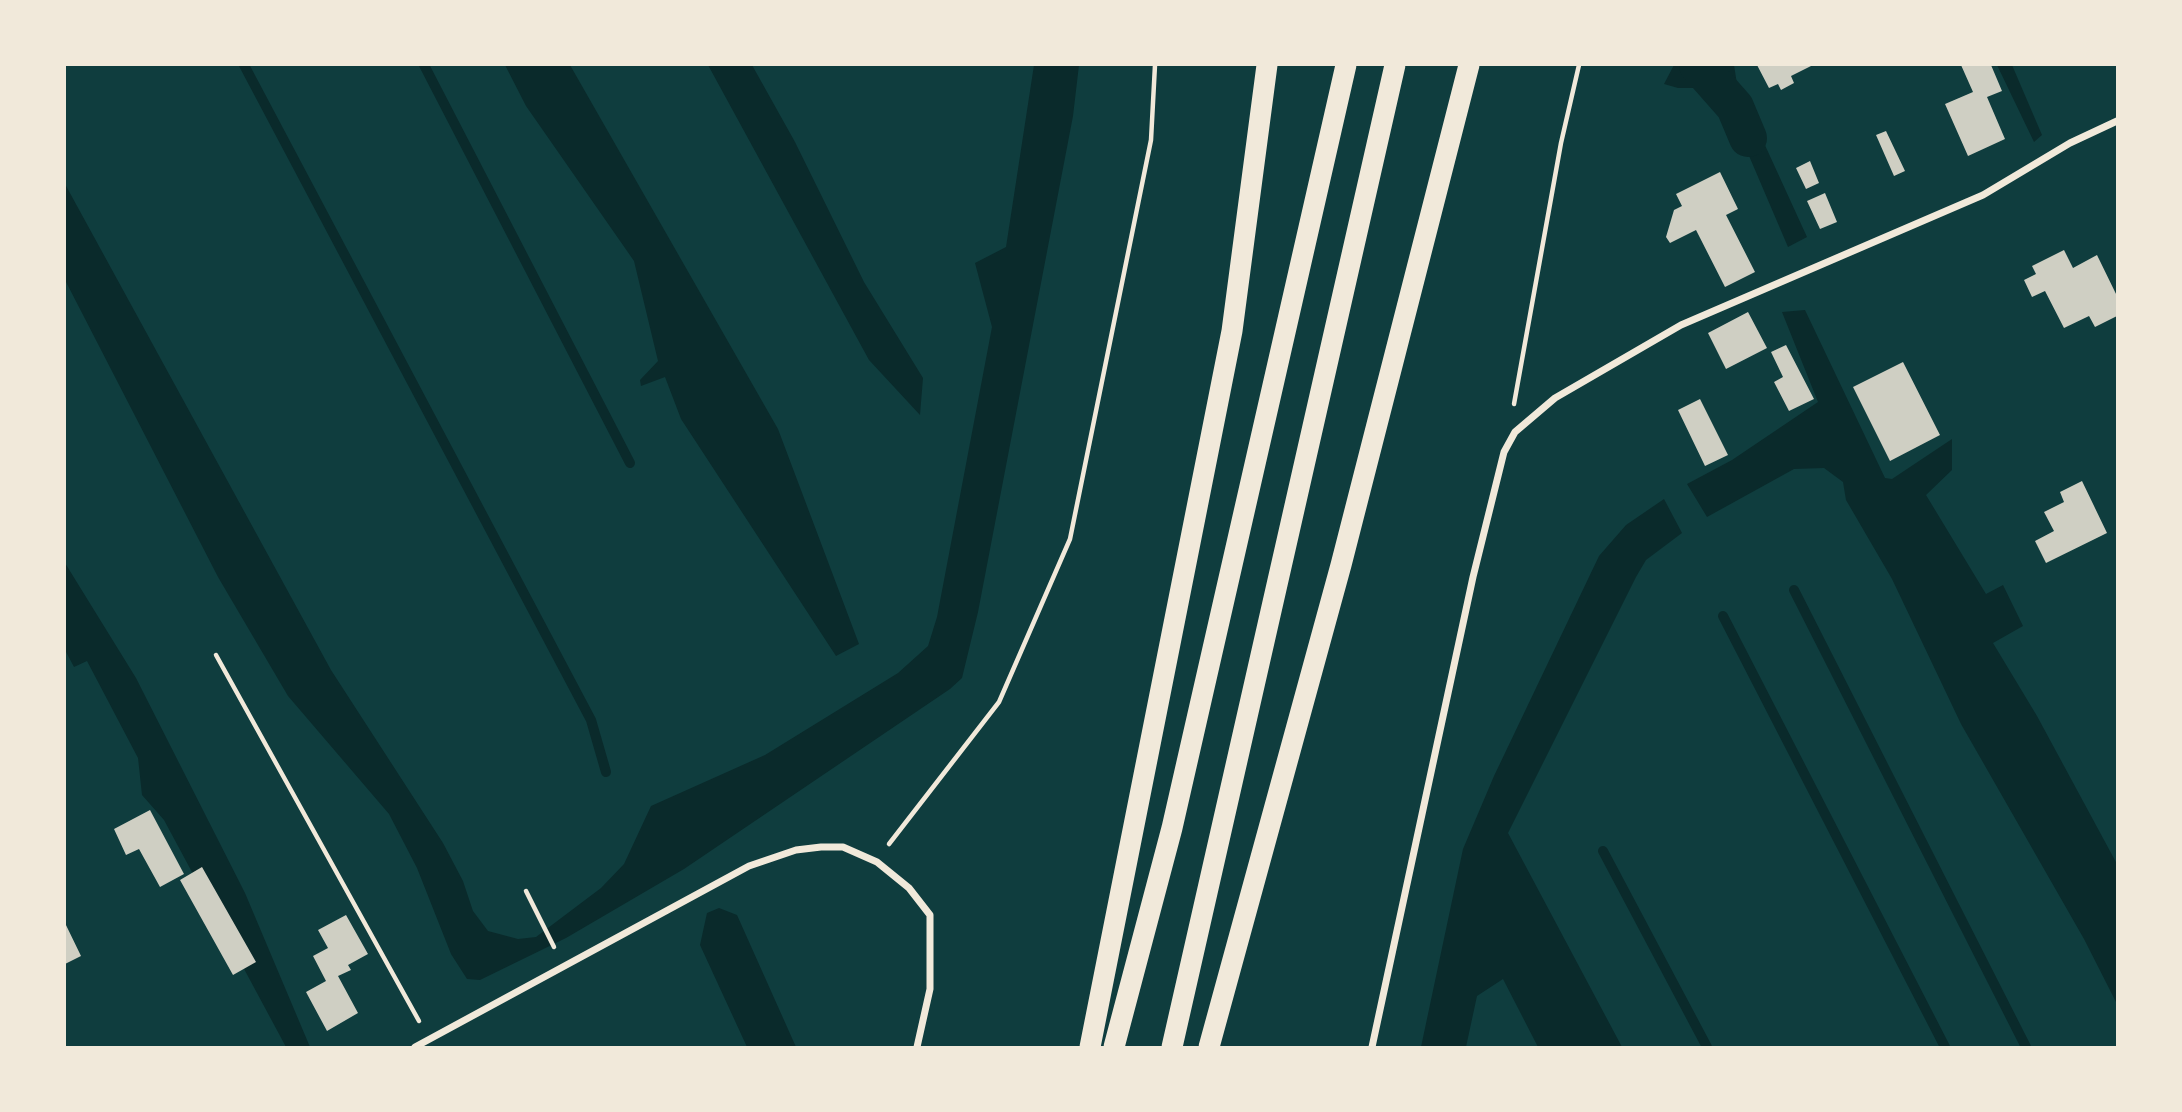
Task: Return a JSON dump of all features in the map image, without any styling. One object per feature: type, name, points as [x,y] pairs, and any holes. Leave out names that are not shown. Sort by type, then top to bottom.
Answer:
[{"type":"highway","points":[[1090,1047],[1232,331],[1267,65]]},
{"type":"highway","points":[[1114,1047],[1172,828],[1346,65]]},
{"type":"highway","points":[[1172,1047],[1395,65]]},
{"type":"highway","points":[[1209,1047],[1341,565],[1469,65]]},
{"type":"street","points":[[1372,1047],[1474,577],[1504,453],[1515,432],[1535,413],[1681,325],[1983,195],[2070,143],[2117,121]]},
{"type":"street","points":[[415,1047],[748,866],[796,850],[843,847],[877,862],[909,888],[930,915],[930,989],[917,1047]]},
{"type":"path","points":[[877,862],[999,702],[1070,539],[1150,140],[1155,65]]},
{"type":"path","points":[[1504,453],[1531,323],[1561,143],[1579,65]]},
{"type":"path","points":[[216,654],[429,1039]]},
{"type":"path","points":[[526,891],[554,948]]},
{"type":"water","points":[[505,65],[570,65],[778,429],[859,644],[836,656],[681,419],[665,377],[641,386],[640,380],[658,361],[634,261],[526,106]]},
{"type":"water","points":[[708,65],[752,65],[795,142],[864,282],[923,378],[920,415],[869,360]]},
{"type":"water","points":[[1034,65],[1079,65],[1073,116],[978,612],[962,678],[950,689],[684,869],[566,938],[480,980],[467,979],[451,954],[417,868],[389,814],[288,696],[218,577],[65,280],[65,184],[331,670],[443,843],[463,881],[473,911],[488,931],[518,939],[536,937],[601,888],[624,864],[651,806],[765,755],[898,673],[928,646],[937,617],[992,327],[975,263],[1006,247]]},
{"type":"water","points":[[1674,65],[1734,65],[1737,84],[1807,237],[1788,247],[1717,81],[1695,88],[1678,88],[1664,84]]},
{"type":"water","points":[[1997,65],[2012,65],[2042,135],[2034,142]]},
{"type":"water","points":[[1805,310],[1885,478],[1892,479],[1952,439],[1952,470],[1926,495],[1986,594],[2003,585],[2023,626],[1993,643],[2037,716],[2117,864],[2117,1004],[2084,939],[1961,724],[1892,579],[1846,500],[1843,482],[1824,468],[1794,469],[1707,517],[1687,484],[1732,460],[1818,402],[1782,312]]},
{"type":"water","points":[[1664,499],[1682,533],[1646,560],[1636,577],[1508,833],[1622,1047],[1538,1047],[1503,979],[1477,996],[1466,1047],[1421,1047],[1463,849],[1494,776],[1599,556],[1626,525]]},
{"type":"water","points":[[65,563],[136,678],[245,893],[310,1047],[286,1047],[164,820],[142,795],[138,758],[87,661],[74,667],[65,650]]},
{"type":"water","points":[[719,908],[737,915],[796,1047],[747,1047],[700,945],[707,913]]},
{"type":"building","points":[[1757,65],[1813,65],[1791,76],[1794,83],[1781,90],[1778,84],[1769,88]]},
{"type":"building","points":[[1961,65],[1991,65],[2002,91],[1987,97],[2005,139],[1968,156],[1945,104],[1973,92]]},
{"type":"building","points":[[1886,131],[1905,171],[1894,176],[1876,135]]},
{"type":"building","points":[[1810,161],[1819,183],[1806,189],[1796,168]]},
{"type":"building","points":[[1720,172],[1738,209],[1726,215],[1755,272],[1725,287],[1696,230],[1670,243],[1666,237],[1674,210],[1682,206],[1676,194]]},
{"type":"building","points":[[1825,193],[1837,222],[1820,229],[1807,201]]},
{"type":"building","points":[[2064,250],[2073,268],[2097,255],[2117,296],[2117,316],[2095,327],[2089,316],[2064,328],[2045,291],[2032,297],[2024,280],[2036,274],[2032,266]]},
{"type":"building","points":[[1748,312],[1767,348],[1726,369],[1708,333]]},
{"type":"building","points":[[1786,345],[1814,399],[1789,411],[1774,382],[1783,377],[1771,352]]},
{"type":"building","points":[[1903,362],[1940,435],[1890,461],[1853,387]]},
{"type":"building","points":[[1700,399],[1728,455],[1705,466],[1678,410]]},
{"type":"building","points":[[2082,481],[2107,533],[2046,563],[2035,541],[2054,531],[2044,512],[2064,502],[2060,492]]},
{"type":"building","points":[[150,810],[184,874],[160,887],[139,849],[126,855],[114,829]]},
{"type":"building","points":[[202,867],[256,962],[233,975],[180,880]]},
{"type":"building","points":[[346,915],[368,954],[348,965],[351,970],[338,976],[358,1013],[327,1031],[306,992],[326,981],[313,956],[328,948],[318,930]]},
{"type":"building","points":[[65,923],[81,956],[65,964]]},
{"type":"waterway","points":[[244,65],[591,720],[606,772]]},
{"type":"waterway","points":[[424,65],[630,463]]},
{"type":"waterway","points":[[1698,65],[1735,107],[1748,138]]},
{"type":"waterway","points":[[1794,590],[2026,1047]]},
{"type":"waterway","points":[[1723,616],[1945,1047]]},
{"type":"waterway","points":[[1603,851],[1707,1047]]}]
